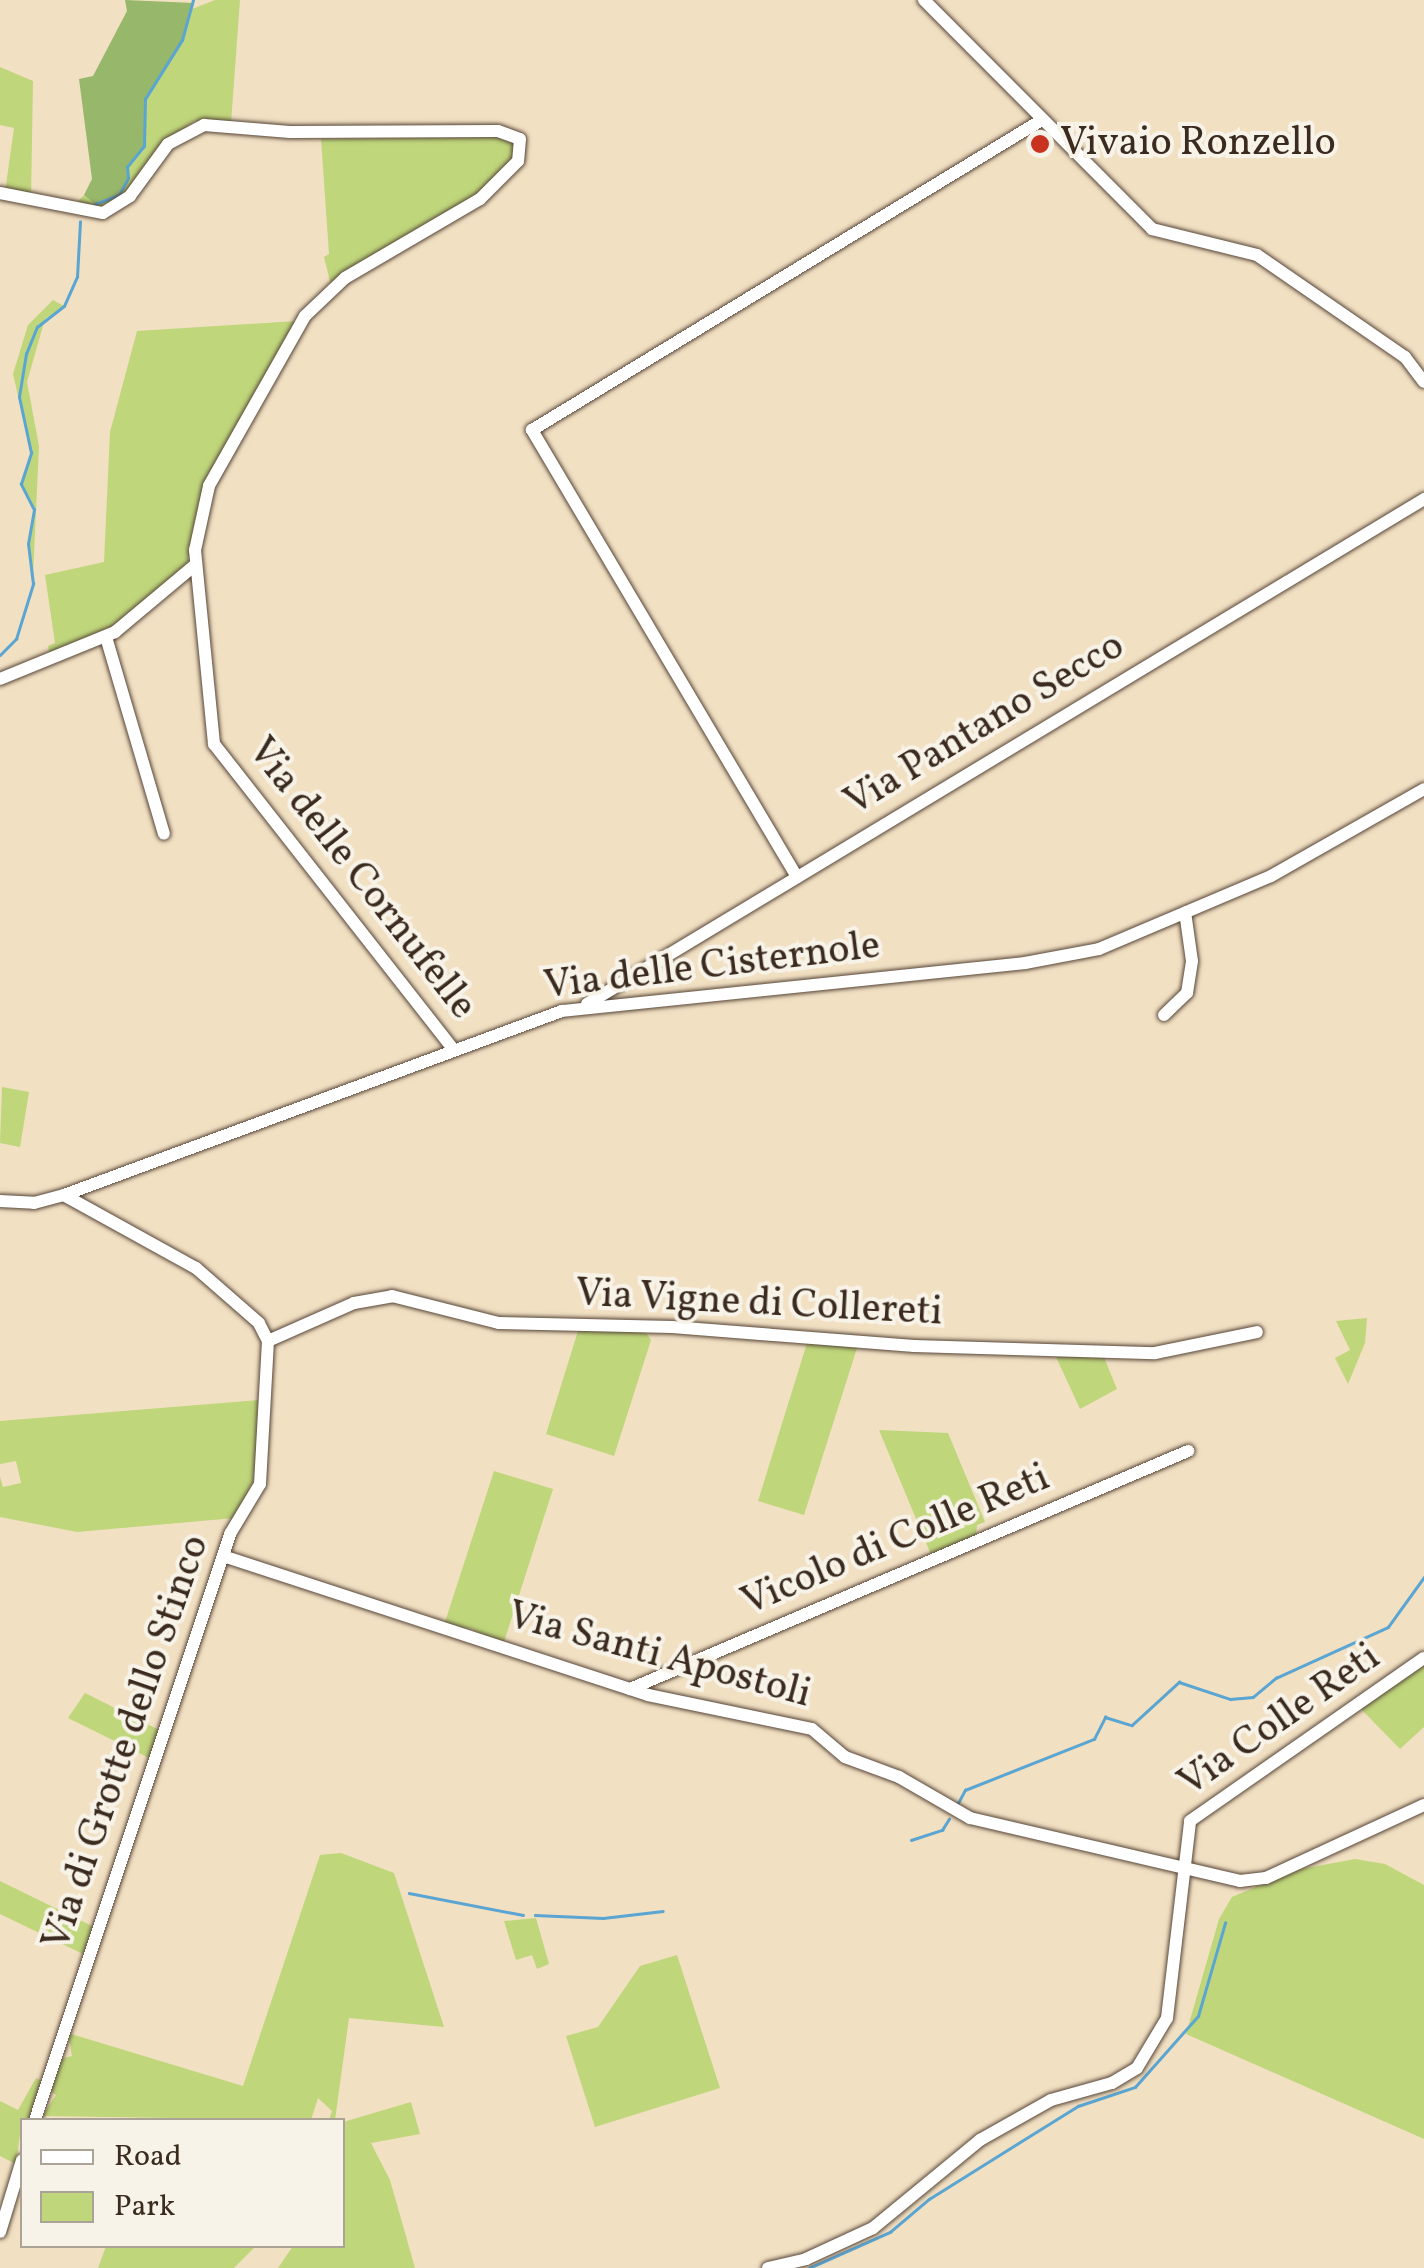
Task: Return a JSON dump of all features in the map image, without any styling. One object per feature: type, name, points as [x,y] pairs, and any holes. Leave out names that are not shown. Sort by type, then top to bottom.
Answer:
[{"type":"street","points":[[924,0],[1040,122],[1152,230],[1258,255],[1405,357],[1424,382]]},
{"type":"street","points":[[798,876],[532,430],[1040,122]]},
{"type":"street","name":"Via delle Cornufelle","points":[[0,194],[106,212],[132,193],[168,144],[204,126],[290,132],[492,130],[515,134],[522,144],[518,161],[496,184],[346,278],[296,329],[209,486],[195,566],[214,744],[454,1050]]},
{"type":"street","name":"Via Pantano Secco","points":[[581,1008],[1424,499]]},
{"type":"street","points":[[0,679],[106,637],[195,566]]},
{"type":"street","points":[[106,637],[164,834]]},
{"type":"street","name":"Via delle Cisternole","points":[[0,1201],[34,1203],[64,1194],[454,1050],[581,1008],[1025,963],[1099,949],[1271,876],[1424,789]]},
{"type":"street","points":[[1164,1015],[1187,993],[1192,961],[1185,912]]},
{"type":"street","points":[[64,1194],[196,1268],[258,1323],[268,1341]]},
{"type":"street","name":"Via Vigne di Collereti","points":[[268,1341],[354,1303],[392,1296],[500,1323],[690,1328],[914,1346],[1155,1353],[1256,1332]]},
{"type":"street","name":"Via di Grotte dello Stinco","points":[[36,2118],[223,1556],[260,1484],[268,1341]]},
{"type":"street","name":"Vicolo di Colle Reti","points":[[630,1689],[1188,1452]]},
{"type":"street","name":"Via Santi Apostoli","points":[[223,1556],[630,1689],[812,1730],[846,1757],[898,1776],[970,1818],[1257,1881],[1424,1805]]},
{"type":"street","name":"Via Colle Reti","points":[[768,2268],[806,2260],[868,2230],[980,2140],[1051,2100],[1116,2082],[1137,2068],[1166,2021],[1186,1830],[1197,1813],[1424,1658]]},
{"type":"street","points":[[0,2232],[20,2167]]},
{"type":"green space","points":[[125,0],[194,3],[182,40],[146,99],[144,146],[127,166],[128,178],[119,195],[95,204],[84,195],[92,179],[79,79],[93,76],[127,11]]},
{"type":"green space","points":[[215,0],[240,0],[231,123],[194,121],[164,144],[139,180],[108,209],[72,208],[84,195],[95,203],[144,145],[145,99],[182,40],[192,9]]},
{"type":"green space","points":[[0,67],[33,81],[31,197],[5,192],[14,128],[0,125]]},
{"type":"green space","points":[[321,139],[516,139],[513,160],[470,206],[331,285],[324,257],[329,254]]},
{"type":"green space","points":[[53,300],[64,306],[45,319],[27,382],[39,446],[33,576],[28,544],[34,510],[21,484],[31,453],[13,374],[28,325]]},
{"type":"green space","points":[[297,321],[206,480],[187,563],[120,628],[50,656],[48,646],[55,643],[45,575],[104,562],[110,432],[137,331]]},
{"type":"green space","points":[[2,1087],[29,1092],[20,1147],[0,1143]]},
{"type":"green space","points":[[1367,1318],[1365,1343],[1348,1384],[1335,1358],[1350,1350],[1336,1321]]},
{"type":"green space","points":[[578,1331],[645,1331],[651,1340],[614,1456],[546,1434]]},
{"type":"green space","points":[[807,1343],[858,1345],[804,1515],[758,1501]]},
{"type":"green space","points":[[1103,1355],[1117,1389],[1080,1409],[1056,1357]]},
{"type":"green space","points":[[258,1400],[255,1477],[235,1518],[77,1532],[0,1517],[0,1477],[3,1487],[21,1483],[16,1461],[0,1464],[0,1421]]},
{"type":"green space","points":[[879,1430],[948,1433],[985,1522],[977,1525],[976,1537],[932,1557]]},
{"type":"green space","points":[[494,1471],[553,1489],[503,1645],[472,1629],[444,1625]]},
{"type":"green space","points":[[1424,1663],[1424,1727],[1400,1749],[1360,1708]]},
{"type":"green space","points":[[85,1693],[159,1730],[149,1758],[68,1718]]},
{"type":"green space","points":[[341,1853],[394,1873],[444,2027],[349,2018],[335,2118],[330,2118],[332,2111],[318,2098],[312,2118],[42,2116],[56,2095],[50,2091],[60,2059],[72,2056],[68,2033],[243,2086],[320,1855]]},
{"type":"green space","points":[[1355,1859],[1385,1864],[1424,1885],[1424,2139],[1186,2034],[1219,1919],[1232,1897],[1296,1870]]},
{"type":"green space","points":[[0,1881],[94,1927],[85,1955],[0,1914]]},
{"type":"green space","points":[[536,1918],[549,1964],[537,1969],[532,1955],[516,1960],[504,1921]]},
{"type":"green space","points":[[677,1955],[720,2088],[595,2127],[566,2036],[598,2027],[640,1966]]},
{"type":"green space","points":[[36,2078],[42,2081],[31,2118],[20,2118],[16,2164],[0,2156],[0,2101],[18,2110]]},
{"type":"green space","points":[[411,2102],[420,2134],[371,2143],[390,2180],[415,2268],[278,2268],[292,2248],[345,2248],[345,2121]]},
{"type":"green space","points":[[105,2248],[254,2248],[234,2268],[98,2268]]},
{"type":"waterway","points":[[95,204],[119,195],[128,178],[127,167],[144,146],[145,99],[182,40],[193,0]]},
{"type":"waterway","points":[[0,655],[16,639],[33,584],[28,544],[34,510],[21,484],[31,453],[19,397],[26,354],[37,327],[64,306],[77,277],[80,222]]},
{"type":"waterway","points":[[957,1805],[965,1790],[1094,1739],[1105,1717],[1132,1725],[1179,1682],[1230,1699],[1253,1697],[1276,1678],[1388,1627],[1424,1577]]},
{"type":"waterway","points":[[911,1840],[942,1830],[949,1819]]},
{"type":"waterway","points":[[409,1893],[523,1915]]},
{"type":"waterway","points":[[535,1915],[603,1918],[663,1911]]},
{"type":"waterway","points":[[809,2268],[890,2232],[929,2199],[1078,2106],[1135,2087],[1198,2016],[1225,1923]]},
{"type":"place","name":"Vivaio Ronzello","points":[[1040,144]]}]
